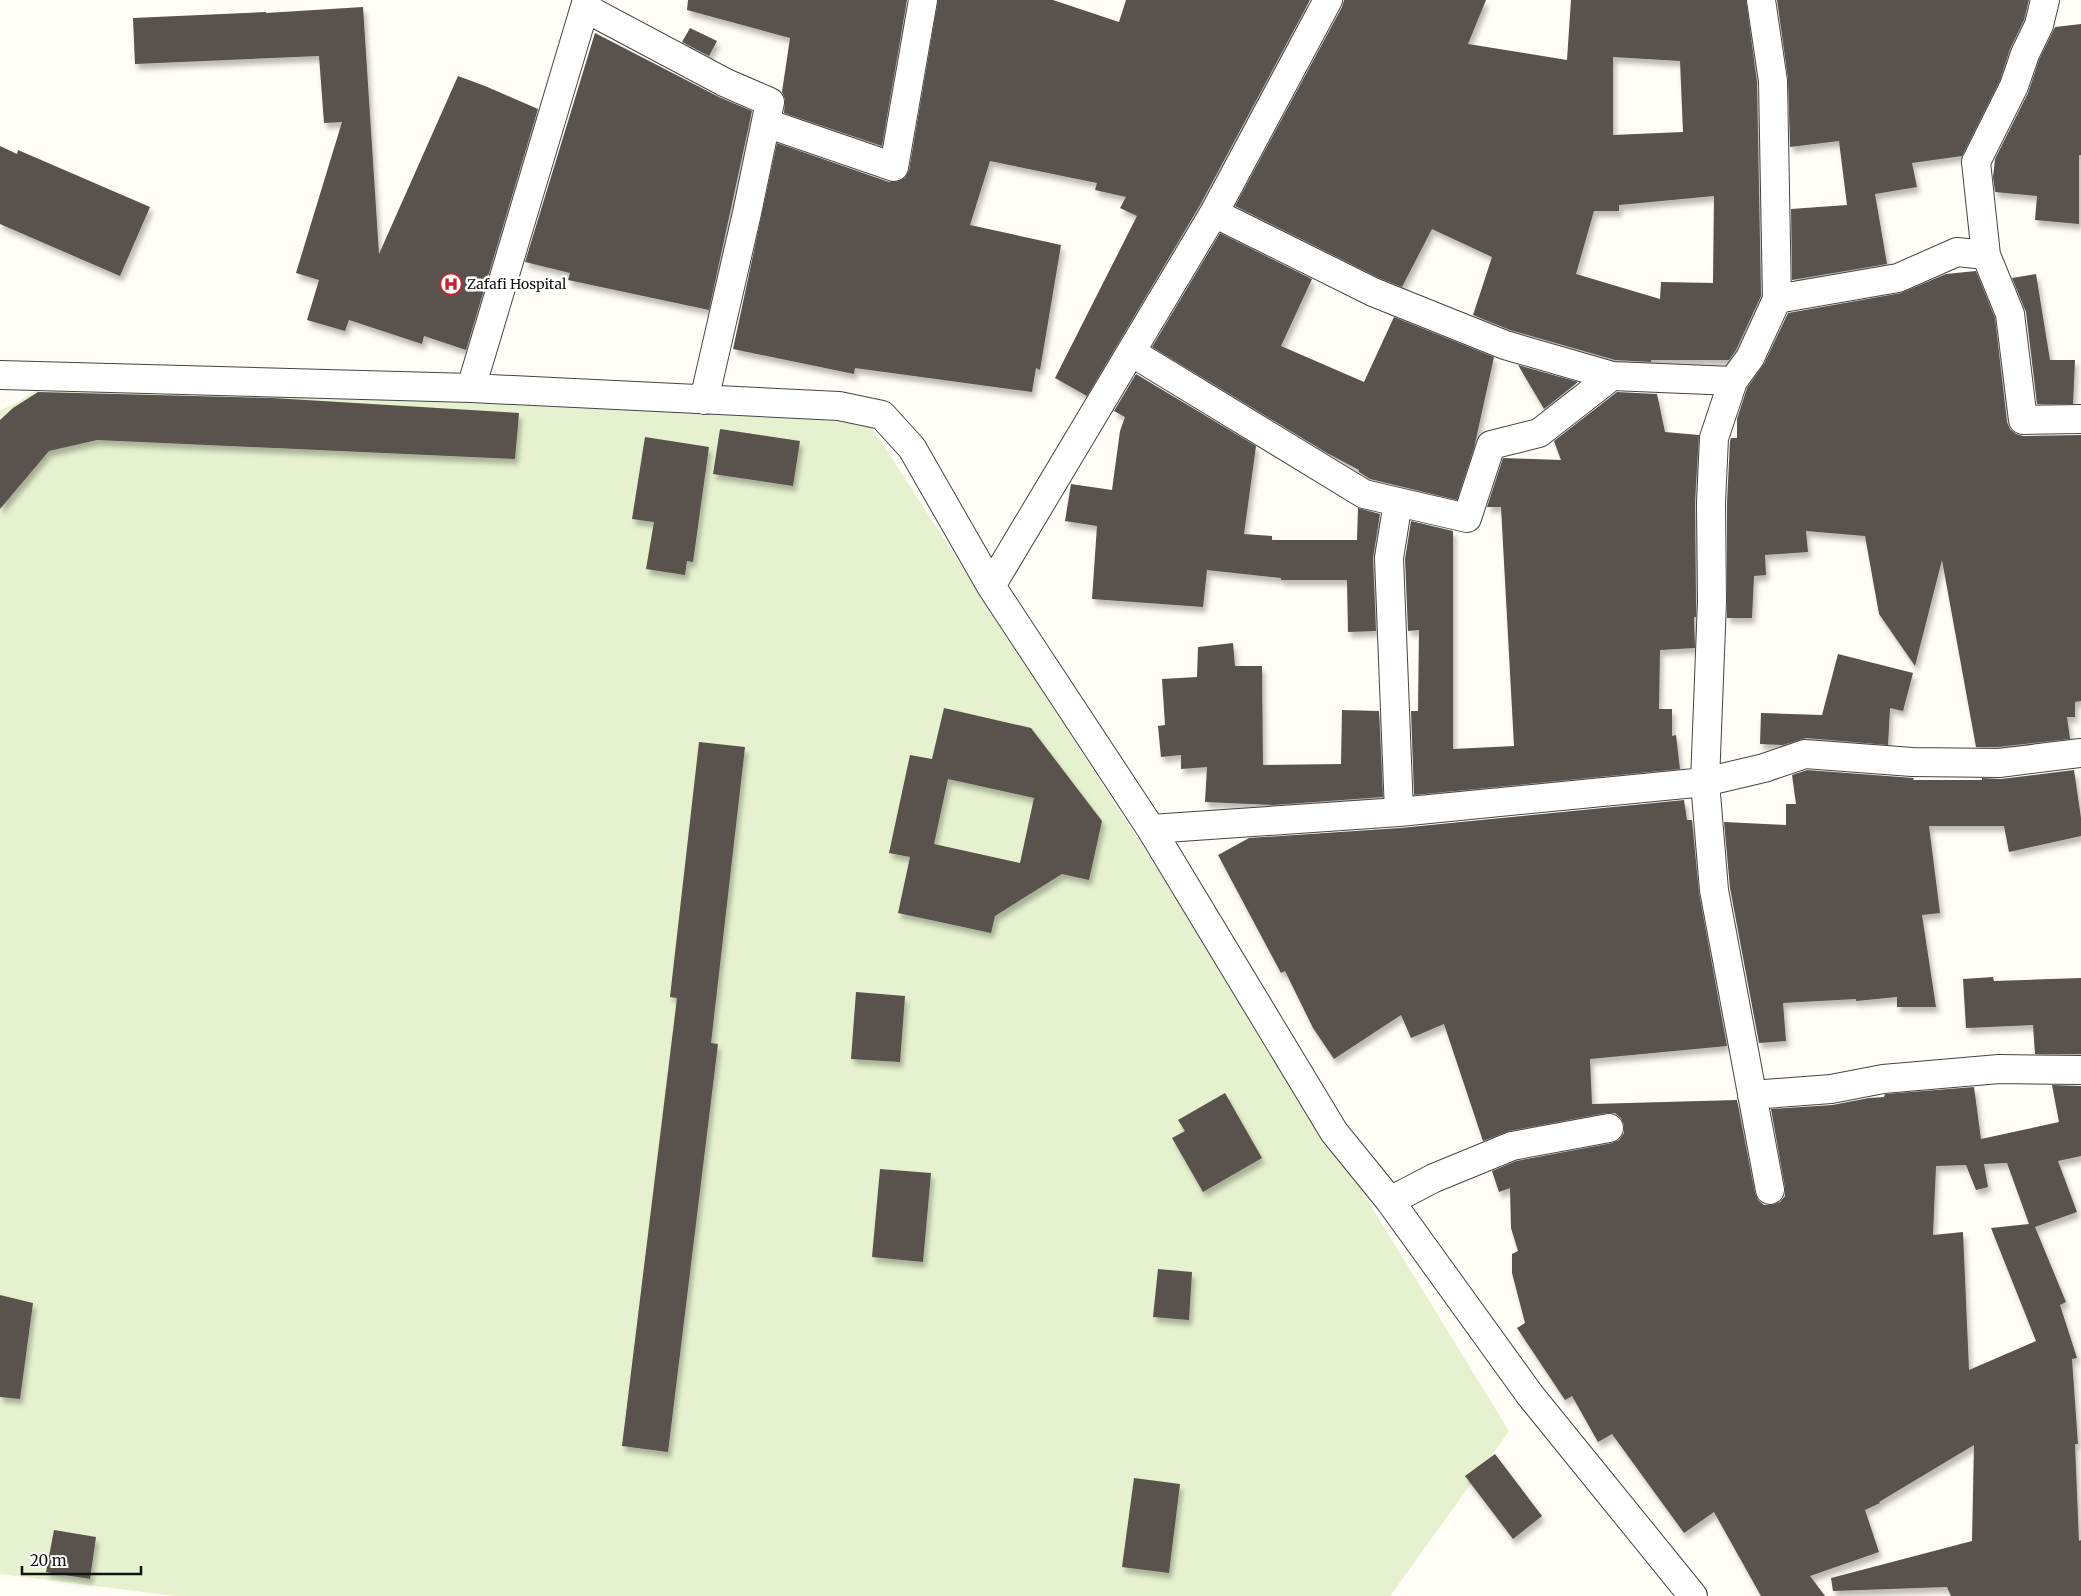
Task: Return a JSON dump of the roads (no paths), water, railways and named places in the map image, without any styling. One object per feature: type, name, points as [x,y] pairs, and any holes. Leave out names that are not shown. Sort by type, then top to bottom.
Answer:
[{"type":"street","points":[[766,122],[894,167],[923,0]]},
{"type":"street","points":[[991,586],[1214,213],[1328,0]]},
{"type":"street","points":[[1761,0],[1773,81],[1777,299],[1750,358],[1733,381],[1714,438],[1711,503],[1712,601],[1705,782],[1714,890],[1737,1003],[1770,1190]]},
{"type":"street","points":[[2045,0],[2039,25],[2025,54],[2014,86],[1976,162],[1986,255],[2010,314],[2023,420],[2081,419]]},
{"type":"street","points":[[471,388],[586,4],[726,82],[770,102],[747,213],[704,400]]},
{"type":"street","points":[[1214,213],[1389,298],[1505,345],[1612,376],[1733,381]]},
{"type":"street","points":[[1777,299],[1898,278],[1957,252],[1986,255]]},
{"type":"street","points":[[1131,352],[1259,432],[1364,494],[1467,518],[1491,446],[1538,433],[1612,376]]},
{"type":"street","points":[[0,375],[471,388],[838,406],[882,415],[912,448],[991,586],[1151,829],[1334,1132],[1390,1201],[1530,1395],[1693,1596]]},
{"type":"street","points":[[1398,502],[1389,558],[1399,812]]},
{"type":"street","points":[[1151,829],[1399,812],[1705,782],[1764,768],[1805,754],[1912,762],[1999,763],[2081,752]]},
{"type":"street","points":[[1752,1095],[1831,1089],[1883,1079],[1999,1069],[2081,1070]]},
{"type":"street","points":[[1390,1201],[1434,1178],[1512,1146],[1609,1128]]},
{"type":"place","name":"Zafafi Hospital","points":[[451,284]]}]
